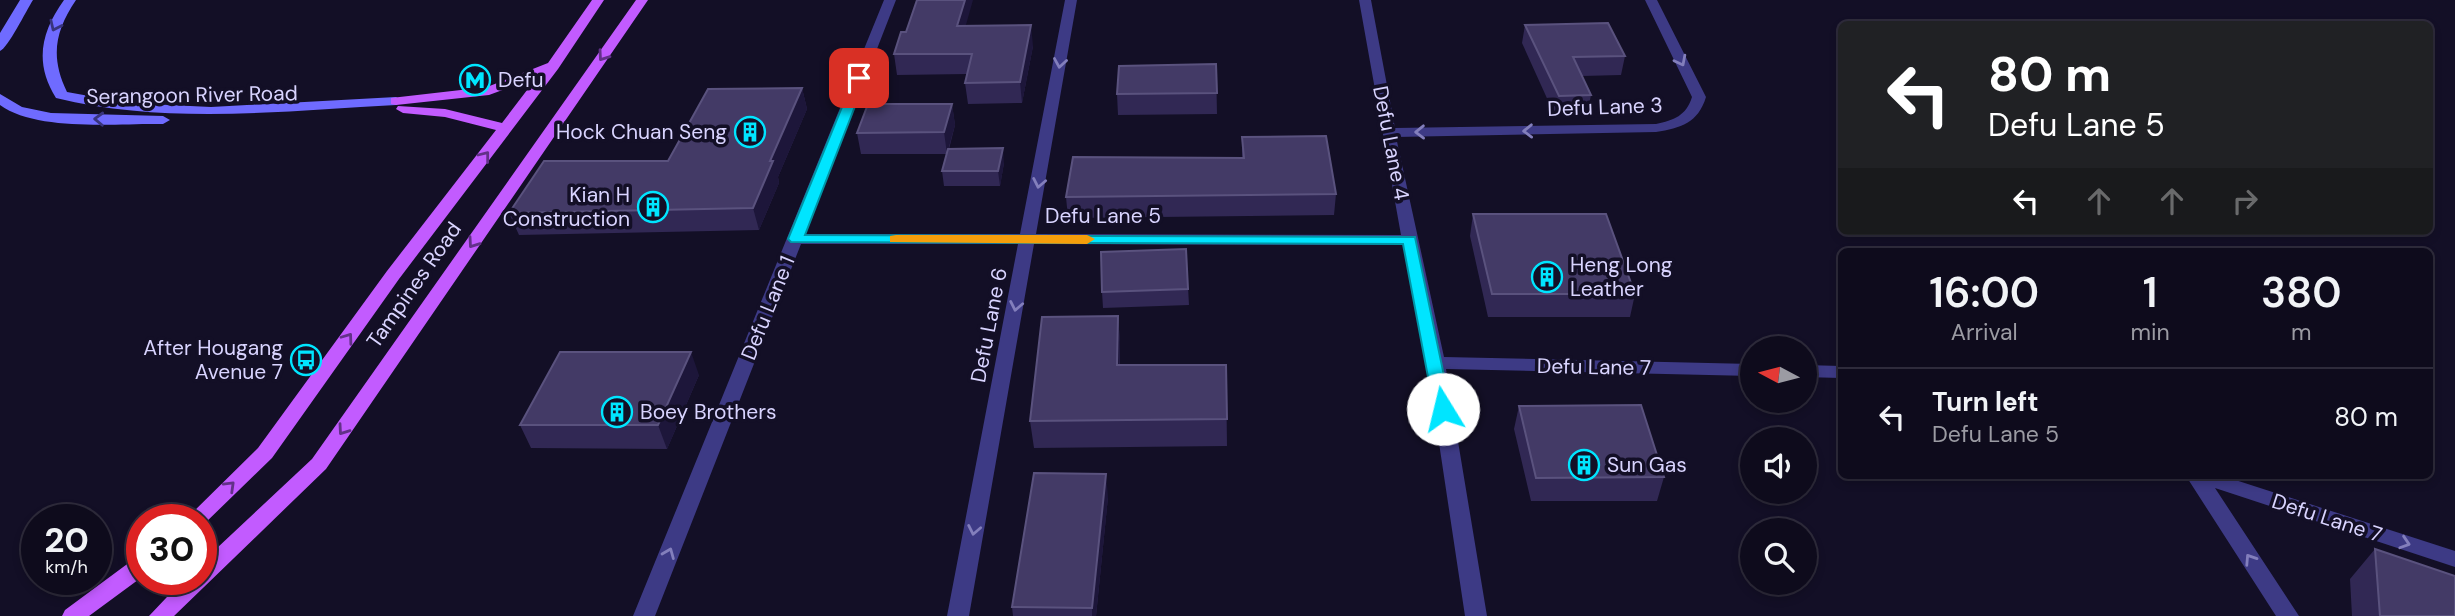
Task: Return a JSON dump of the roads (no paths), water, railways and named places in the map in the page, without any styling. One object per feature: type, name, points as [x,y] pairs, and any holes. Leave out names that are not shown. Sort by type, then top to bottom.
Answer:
[{"type":"main road","name":"Tampines Road","points":[[212,504],[265,453],[393,275],[553,66],[598,0]]},
{"type":"main road","name":"Tampines Road","points":[[217,562],[319,464],[642,0]]},
{"type":"main road","points":[[393,105],[489,91],[553,66]]},
{"type":"main road","points":[[393,105],[445,113],[506,128]]},
{"type":"main road","points":[[73,616],[126,577]]},
{"type":"main road","name":"Tampines Road","points":[[160,616],[182,595]]},
{"type":"street","points":[[0,47],[14,17],[27,0]]},
{"type":"street","name":"Serangoon River Road","points":[[70,0],[51,32],[46,55],[49,73],[61,95],[128,107],[211,111],[393,105]]},
{"type":"street","name":"Defu Lane 1","points":[[643,616],[890,0]]},
{"type":"street","name":"Defu Lane 6","points":[[958,616],[1071,0]]},
{"type":"street","name":"Defu Lane 4","points":[[1365,0],[1388,133],[1436,363],[1476,616]]},
{"type":"street","name":"Defu Lane 3","points":[[1388,133],[1656,128],[1684,123],[1697,109],[1699,97],[1651,0]]},
{"type":"street","name":"Serangoon River Road","points":[[0,98],[18,111],[51,117],[130,120],[216,119],[393,105]]},
{"type":"street","name":"Defu Lane 5","points":[[796,239],[1410,240]]},
{"type":"street","name":"Defu Lane 7","points":[[1436,363],[1740,370]]},
{"type":"street","points":[[1817,371],[1838,372]]},
{"type":"street","points":[[2200,479],[2288,616]]},
{"type":"street","name":"Defu Lane 7","points":[[2207,479],[2455,559]]},
{"type":"place","name":"Defu","points":[[475,80]]},
{"type":"place","name":"Hock Chuan Seng","points":[[750,132]]},
{"type":"place","name":"Kian H Construction","points":[[653,207]]},
{"type":"place","name":"Heng Long Leather","points":[[1547,277]]},
{"type":"place","name":"After Hougang Avenue 7","points":[[306,360]]},
{"type":"place","name":"Boey Brothers","points":[[617,412]]},
{"type":"place","name":"Sun Gas","points":[[1584,465]]}]
